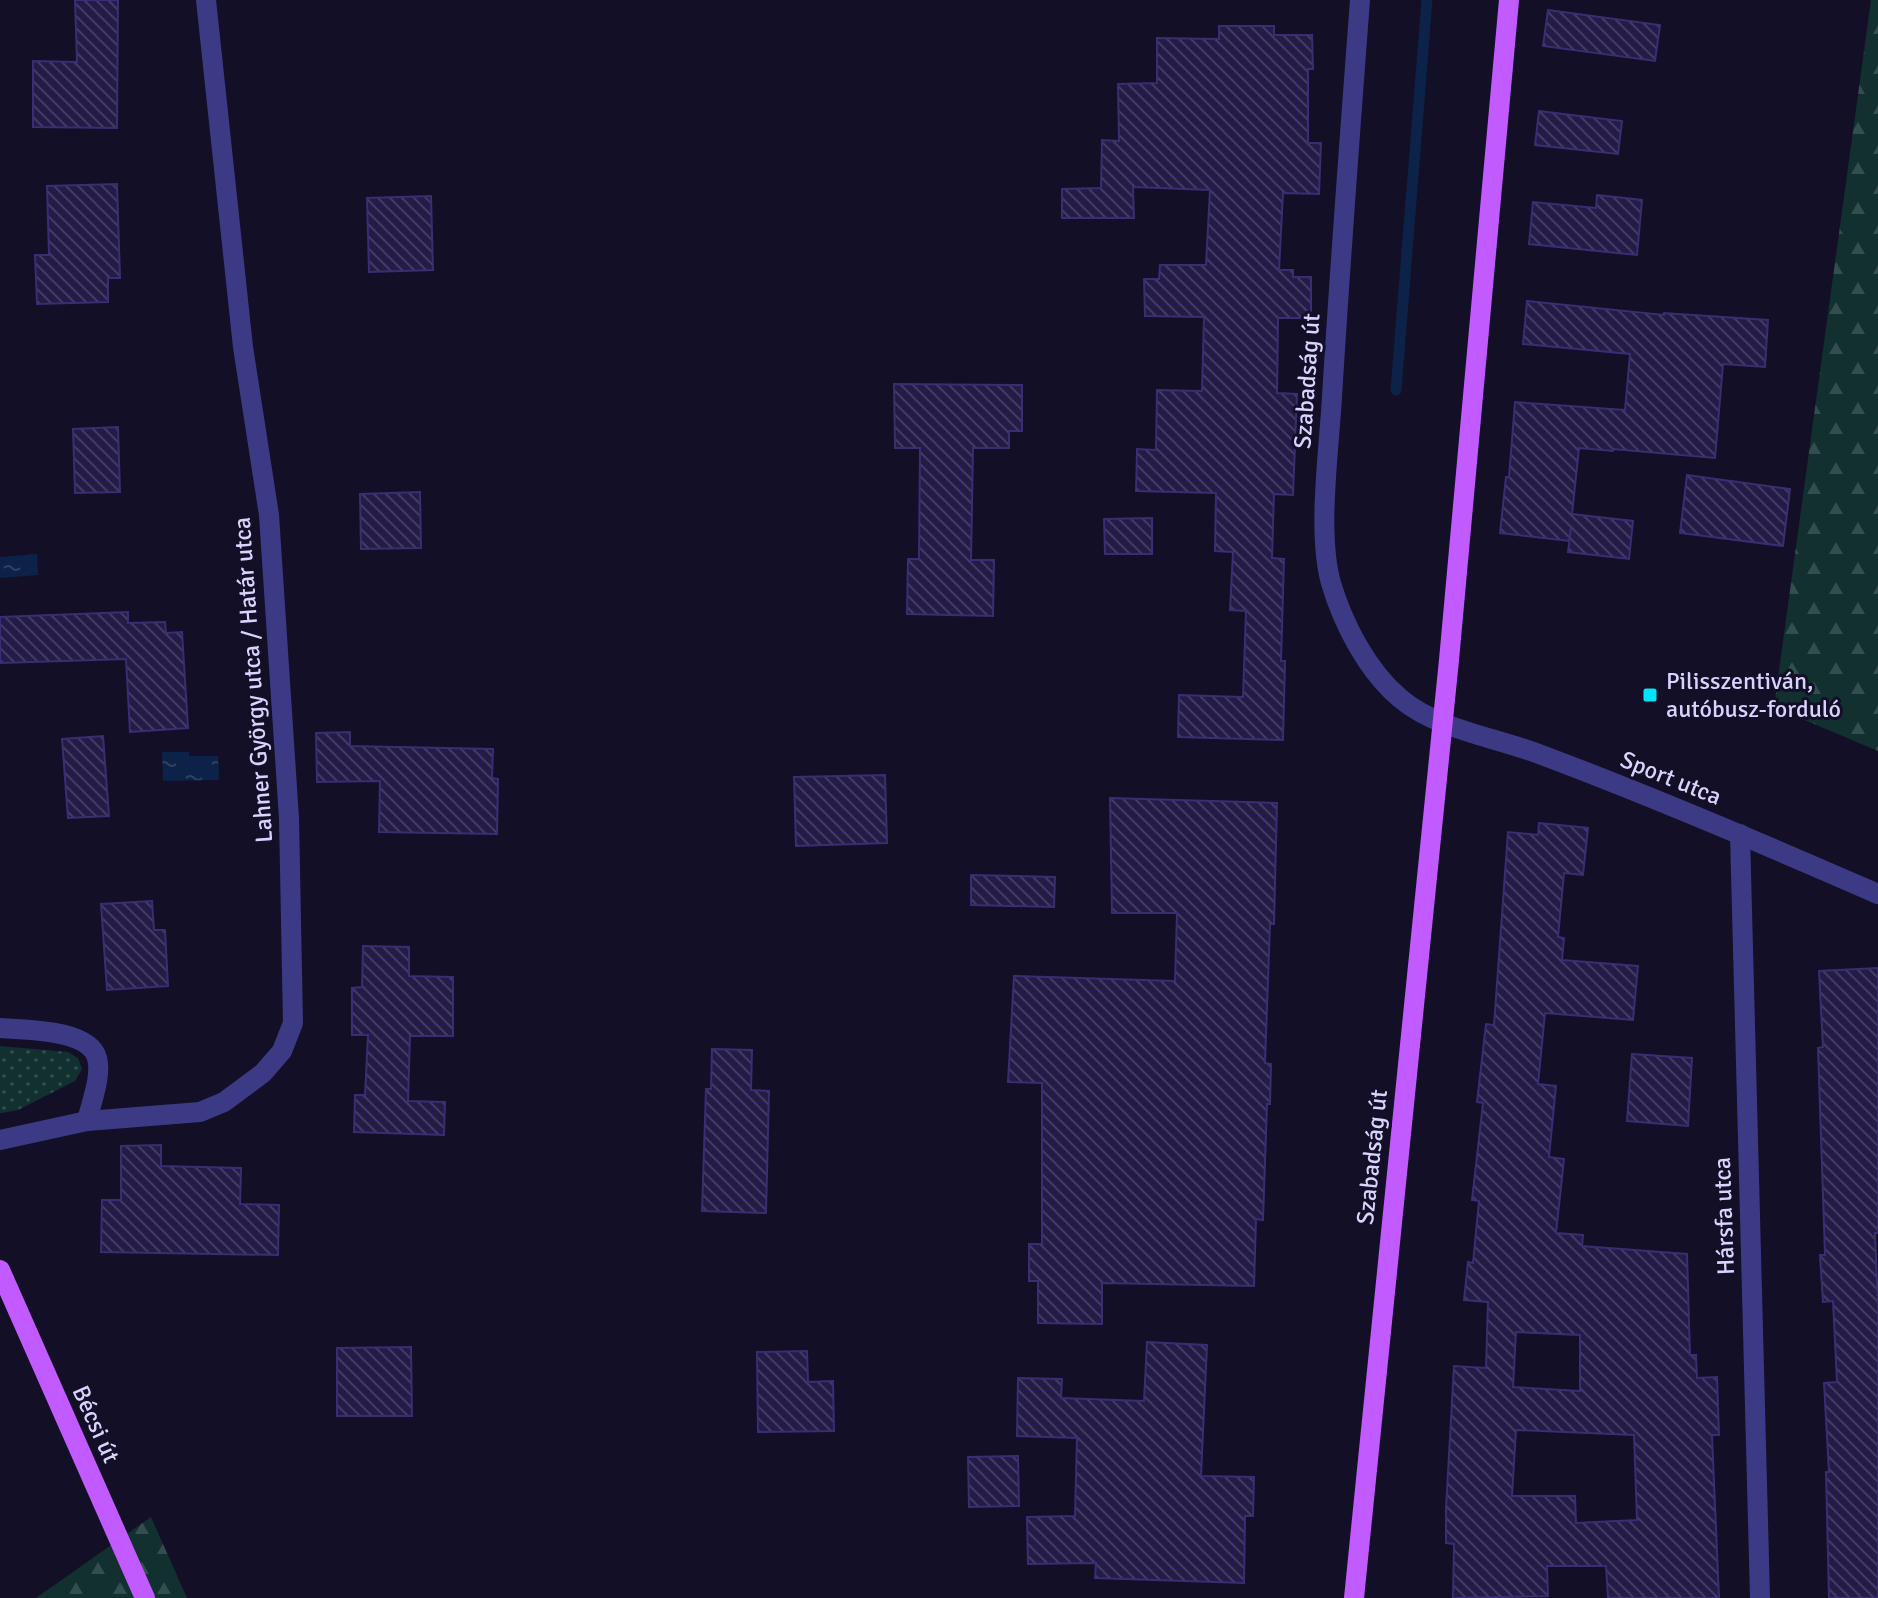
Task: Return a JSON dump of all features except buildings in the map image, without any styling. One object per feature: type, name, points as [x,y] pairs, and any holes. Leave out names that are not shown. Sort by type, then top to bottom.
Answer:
[{"type":"main road","name":"Szabadság út","points":[[1354,1598],[1509,0]]},
{"type":"main road","name":"Bécsi út","points":[[0,1270],[145,1598]]},
{"type":"street","name":"Lahner György utca / Határ utca","points":[[0,1140],[87,1121],[200,1112],[224,1102],[263,1073],[282,1051],[293,1023],[289,818],[269,515],[243,347],[206,0]]},
{"type":"street","name":"Szabadság út","points":[[1360,0],[1338,301],[1325,542],[1331,582],[1347,624],[1366,657],[1401,700],[1441,721]]},
{"type":"street","name":"Sport utca","points":[[1441,721],[1537,753],[1740,834],[1878,894]]},
{"type":"street","name":"Hársfa utca","points":[[1740,834],[1760,1598]]},
{"type":"street","points":[[0,1028],[74,1036],[88,1045],[97,1058],[98,1072],[87,1121]]},
{"type":"green space","points":[[1871,0],[1878,0],[1878,751],[1774,707]]},
{"type":"green space","points":[[0,1046],[68,1052],[78,1058],[82,1069],[75,1081],[18,1110],[0,1113]]},
{"type":"green space","points":[[151,1517],[187,1598],[36,1598]]},
{"type":"water","points":[[37,554],[38,575],[0,578],[0,557]]},
{"type":"water","points":[[162,752],[218,756],[219,780],[163,781]]},
{"type":"waterway","points":[[1396,390],[1427,0]]},
{"type":"place","name":"Pilisszentiván, autóbusz-forduló","points":[[1650,695]]}]
